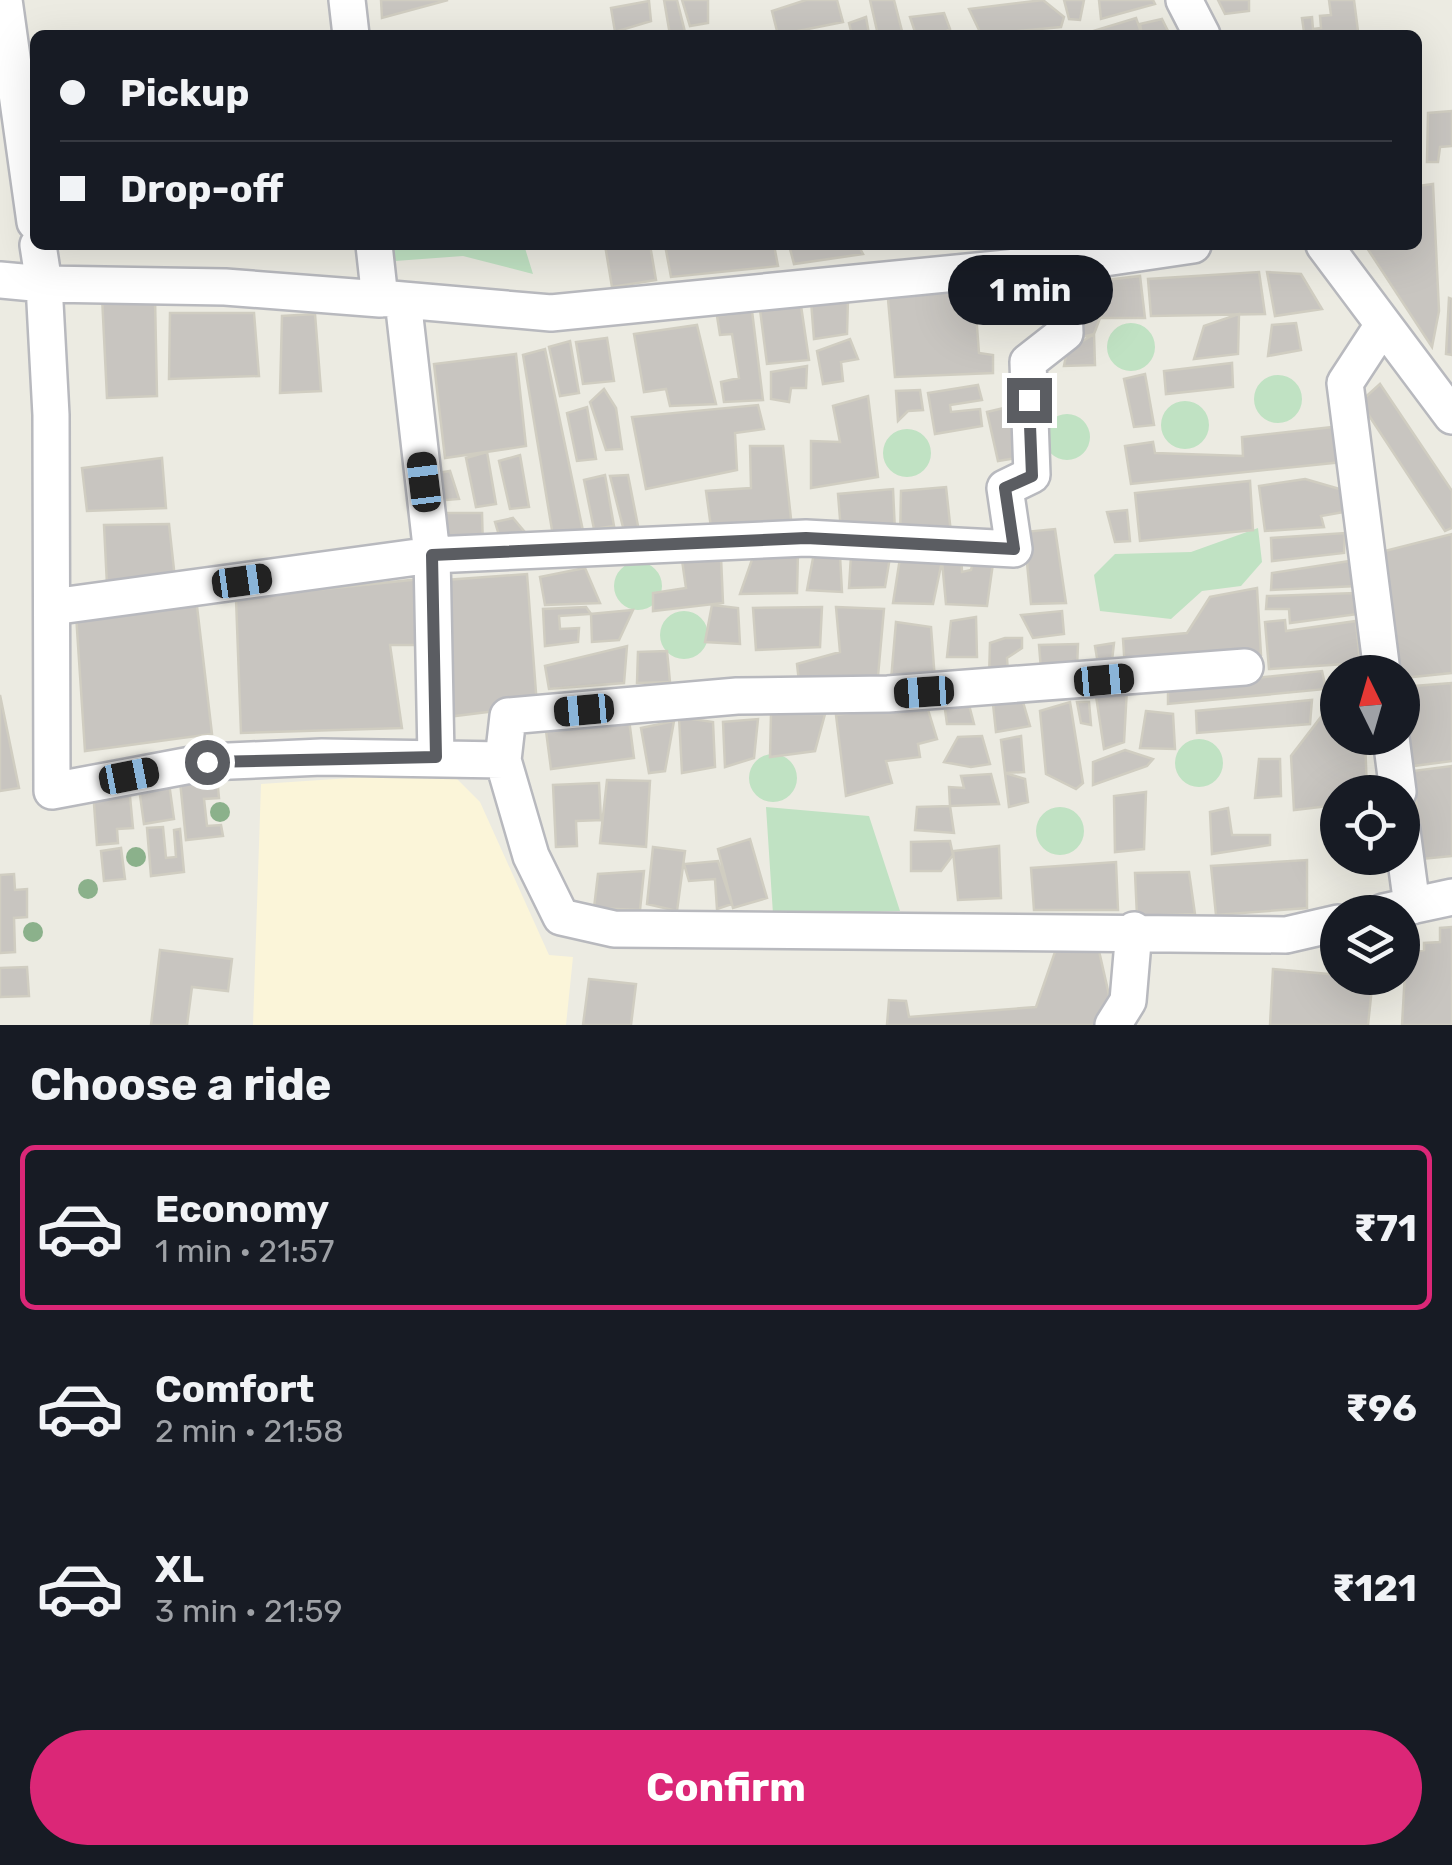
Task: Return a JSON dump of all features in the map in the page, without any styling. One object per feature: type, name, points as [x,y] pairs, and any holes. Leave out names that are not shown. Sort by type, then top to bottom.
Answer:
[{"type":"street","points":[[4,0],[30,186]]},
{"type":"street","points":[[346,0],[349,30]]},
{"type":"street","points":[[1184,0],[1199,30]]},
{"type":"street","points":[[39,250],[51,415],[52,791],[207,762],[436,757],[504,760]]},
{"type":"street","points":[[376,250],[392,299],[432,555],[436,757]]},
{"type":"street","points":[[0,280],[225,287],[551,313],[1154,250]]},
{"type":"street","points":[[1328,250],[1450,409]]},
{"type":"street","points":[[52,607],[432,555],[806,538],[1014,549],[1005,488],[1032,476],[1028,362],[1064,333],[1062,262]]},
{"type":"street","points":[[1377,334],[1345,383],[1380,655]]},
{"type":"street","points":[[1245,668],[888,694],[737,696],[508,716],[504,760],[531,856],[561,917],[614,929],[1286,934],[1320,927]]},
{"type":"street","points":[[1420,904],[1452,897]]},
{"type":"street","points":[[1113,1025],[1128,1001],[1134,930]]},
{"type":"shaded area","points":[[425,773],[457,779],[480,802],[549,955],[573,957],[566,1025],[253,1025],[261,784]]},
{"type":"green space","points":[[387,250],[526,250],[533,274],[463,256],[395,261]]},
{"type":"green space","points":[[1131,323],[1148,330],[1155,347],[1148,364],[1131,371],[1114,364],[1107,347],[1114,330]]},
{"type":"green space","points":[[1278,375],[1295,382],[1302,399],[1295,416],[1278,423],[1261,416],[1254,399],[1261,382]]},
{"type":"green space","points":[[1185,401],[1202,408],[1209,425],[1202,442],[1185,449],[1168,442],[1161,425],[1168,408]]},
{"type":"green space","points":[[1067,414],[1083,421],[1090,437],[1083,453],[1067,460],[1051,453],[1044,437],[1051,421]]},
{"type":"green space","points":[[907,429],[924,436],[931,453],[924,470],[907,477],[890,470],[883,453],[890,436]]},
{"type":"green space","points":[[1258,528],[1262,562],[1241,586],[1202,591],[1171,619],[1100,611],[1094,575],[1115,554],[1191,552]]},
{"type":"green space","points":[[638,562],[655,569],[662,586],[655,603],[638,610],[621,603],[614,586],[621,569]]},
{"type":"green space","points":[[684,611],[701,618],[708,635],[701,652],[684,659],[667,652],[660,635],[667,618]]},
{"type":"green space","points":[[1199,739],[1216,746],[1223,763],[1216,780],[1199,787],[1182,780],[1175,763],[1182,746]]},
{"type":"green space","points":[[773,754],[790,761],[797,778],[790,795],[773,802],[756,795],[749,778],[756,761]]},
{"type":"green space","points":[[766,807],[869,816],[900,911],[773,914]]},
{"type":"green space","points":[[1060,807],[1077,814],[1084,831],[1077,848],[1060,855],[1043,848],[1036,831],[1043,814]]},
{"type":"building","points":[[381,0],[448,0],[382,18]]},
{"type":"building","points":[[664,0],[677,0],[684,30],[669,30]]},
{"type":"building","points":[[682,0],[708,0],[708,23],[690,26]]},
{"type":"building","points":[[806,0],[837,0],[843,22],[803,30],[777,30],[772,11]]},
{"type":"building","points":[[870,0],[894,0],[902,30],[877,30]]},
{"type":"building","points":[[1043,0],[1064,17],[1061,27],[979,30],[969,9]]},
{"type":"building","points":[[1064,0],[1084,0],[1080,20],[1069,19]]},
{"type":"building","points":[[1099,0],[1153,0],[1155,4],[1101,19]]},
{"type":"building","points":[[1218,0],[1249,0],[1249,11],[1225,14]]},
{"type":"building","points":[[1329,0],[1354,0],[1358,30],[1304,30],[1302,18],[1312,17],[1313,29],[1321,28],[1320,16],[1331,15]]},
{"type":"building","points":[[649,1],[651,21],[615,30],[611,8]]},
{"type":"building","points":[[944,13],[950,29],[914,30],[910,17]]},
{"type":"building","points":[[866,17],[868,30],[851,30],[849,23]]},
{"type":"building","points":[[1136,18],[1140,30],[1096,30]]},
{"type":"building","points":[[1162,19],[1168,30],[1141,30],[1140,24]]},
{"type":"building","points":[[1452,111],[1452,146],[1440,147],[1438,162],[1427,162],[1428,113]]},
{"type":"building","points":[[1433,184],[1439,311],[1432,347],[1368,250],[1422,250],[1422,185]]},
{"type":"building","points":[[606,250],[651,250],[656,280],[612,287]]},
{"type":"building","points":[[666,250],[775,250],[778,266],[671,277]]},
{"type":"building","points":[[790,250],[861,250],[863,254],[794,264]]},
{"type":"building","points":[[1259,272],[1265,314],[1151,316],[1148,279]]},
{"type":"building","points":[[1267,272],[1301,274],[1322,309],[1275,316]]},
{"type":"building","points":[[1140,276],[1145,318],[1100,318],[1094,334],[1074,339],[1071,284]]},
{"type":"building","points":[[974,287],[979,353],[993,355],[993,373],[895,377],[888,299]]},
{"type":"building","points":[[102,296],[155,298],[157,396],[107,398]]},
{"type":"building","points":[[1449,298],[1452,299],[1452,355],[1446,354]]},
{"type":"building","points":[[800,299],[809,360],[767,364],[759,302]]},
{"type":"building","points":[[848,299],[847,334],[814,339],[811,301]]},
{"type":"building","points":[[752,311],[763,400],[724,402],[721,382],[739,378],[732,334],[720,335],[717,316]]},
{"type":"building","points":[[170,313],[254,313],[259,376],[169,379]]},
{"type":"building","points":[[315,314],[321,391],[280,393],[282,316]]},
{"type":"building","points":[[1239,314],[1238,354],[1194,359],[1204,326]]},
{"type":"building","points":[[1296,323],[1301,350],[1268,356],[1272,325]]},
{"type":"building","points":[[697,325],[716,404],[670,406],[666,389],[644,392],[634,334]]},
{"type":"building","points":[[1094,334],[1095,365],[1064,366],[1067,351]]},
{"type":"building","points":[[607,338],[614,381],[583,384],[576,342]]},
{"type":"building","points":[[850,339],[858,359],[841,362],[843,381],[823,384],[817,351]]},
{"type":"building","points":[[570,341],[579,393],[560,396],[549,347]]},
{"type":"building","points":[[545,349],[583,531],[553,536],[523,355]]},
{"type":"building","points":[[516,354],[526,446],[445,458],[434,364]]},
{"type":"building","points":[[1232,363],[1233,387],[1166,394],[1164,371]]},
{"type":"building","points":[[807,366],[806,388],[791,388],[789,402],[771,399],[771,372]]},
{"type":"building","points":[[1145,374],[1154,425],[1134,427],[1124,379]]},
{"type":"building","points":[[1380,384],[1452,491],[1452,528],[1445,531],[1360,402]]},
{"type":"building","points":[[978,385],[982,400],[950,405],[951,412],[980,409],[982,426],[935,434],[928,393]]},
{"type":"building","points":[[604,389],[616,408],[622,449],[606,450],[590,402]]},
{"type":"building","points":[[920,390],[923,410],[908,411],[898,421],[896,391]]},
{"type":"building","points":[[868,396],[878,477],[811,488],[811,441],[840,442],[833,406]]},
{"type":"building","points":[[758,405],[764,429],[735,433],[737,470],[646,489],[632,417]]},
{"type":"building","points":[[587,407],[596,459],[577,461],[567,413]]},
{"type":"building","points":[[1008,407],[1017,458],[998,461],[987,412]]},
{"type":"building","points":[[1342,426],[1342,462],[1131,484],[1125,446],[1153,442],[1155,453],[1243,456],[1242,437]]},
{"type":"building","points":[[750,446],[783,446],[792,528],[713,542],[706,491],[751,488]]},
{"type":"building","points":[[487,452],[496,504],[476,507],[466,458]]},
{"type":"building","points":[[520,455],[529,507],[510,509],[499,461]]},
{"type":"building","points":[[162,458],[166,508],[87,511],[82,468]]},
{"type":"building","points":[[450,471],[459,499],[435,501],[431,474]]},
{"type":"building","points":[[605,475],[614,526],[594,529],[584,480]]},
{"type":"building","points":[[628,475],[639,531],[624,531],[610,476]]},
{"type":"building","points":[[1305,479],[1343,490],[1344,512],[1321,516],[1324,527],[1265,531],[1259,486]]},
{"type":"building","points":[[1250,481],[1253,530],[1140,541],[1135,493]]},
{"type":"building","points":[[946,487],[951,533],[900,543],[901,491]]},
{"type":"building","points":[[893,489],[895,532],[841,531],[838,494]]},
{"type":"building","points":[[1127,510],[1130,541],[1115,542],[1107,512]]},
{"type":"building","points":[[444,513],[482,513],[483,549],[444,550]]},
{"type":"building","points":[[513,518],[529,537],[501,542],[495,522]]},
{"type":"building","points":[[169,524],[176,588],[108,605],[104,525]]},
{"type":"building","points":[[1055,529],[1066,603],[1031,604],[1024,532]]},
{"type":"building","points":[[1345,533],[1344,553],[1272,561],[1271,538]]},
{"type":"building","points":[[1452,534],[1452,673],[1420,676],[1420,655],[1396,655],[1385,551]]},
{"type":"building","points":[[755,551],[798,552],[797,593],[740,594]]},
{"type":"building","points":[[814,553],[840,556],[842,592],[807,590]]},
{"type":"building","points":[[961,554],[962,572],[971,570],[975,554],[994,556],[987,606],[946,604],[942,561]]},
{"type":"building","points":[[851,555],[890,557],[885,587],[849,588]]},
{"type":"building","points":[[721,557],[723,603],[653,611],[653,593],[686,588],[682,560]]},
{"type":"building","points":[[900,558],[942,561],[933,604],[893,603]]},
{"type":"building","points":[[1356,560],[1357,586],[1271,590],[1272,573]]},
{"type":"building","points":[[585,568],[600,603],[545,605],[540,577]]},
{"type":"building","points":[[527,574],[537,706],[447,717],[432,581]]},
{"type":"building","points":[[421,579],[425,645],[390,645],[402,728],[241,733],[236,598]]},
{"type":"building","points":[[1257,588],[1261,655],[1125,669],[1123,639],[1187,633],[1210,597]]},
{"type":"building","points":[[1355,593],[1358,614],[1290,623],[1289,609],[1266,609],[1267,596]]},
{"type":"building","points":[[196,598],[212,734],[85,751],[76,614]]},
{"type":"building","points":[[712,605],[738,608],[740,644],[705,642]]},
{"type":"building","points":[[586,607],[591,614],[559,616],[560,629],[579,628],[578,642],[545,646],[543,609]]},
{"type":"building","points":[[822,607],[820,647],[756,650],[753,608]]},
{"type":"building","points":[[836,607],[884,609],[878,676],[799,682],[797,664],[840,652]]},
{"type":"building","points":[[633,610],[619,640],[592,642],[591,614]]},
{"type":"building","points":[[1062,611],[1064,634],[1033,638],[1021,615]]},
{"type":"building","points":[[976,617],[977,657],[947,657],[951,621]]},
{"type":"building","points":[[1285,620],[1286,631],[1356,621],[1359,655],[1320,655],[1320,666],[1269,669],[1265,622]]},
{"type":"building","points":[[896,622],[931,627],[935,681],[891,680]]},
{"type":"building","points":[[1022,638],[1022,648],[1007,658],[1008,673],[989,679],[990,643]]},
{"type":"building","points":[[1114,643],[1111,669],[1098,664],[1095,646]]},
{"type":"building","points":[[1078,644],[1077,667],[1041,669],[1039,645]]},
{"type":"building","points":[[627,646],[624,683],[549,689],[545,666]]},
{"type":"building","points":[[667,651],[670,682],[637,683],[638,652]]},
{"type":"building","points":[[1320,671],[1320,690],[1168,704],[1168,687]]},
{"type":"building","points":[[1452,683],[1452,761],[1413,766],[1411,755],[1420,755],[1420,686]]},
{"type":"building","points":[[1127,688],[1124,742],[1104,749],[1096,696]]},
{"type":"building","points":[[0,695],[19,788],[0,791]]},
{"type":"building","points":[[1021,695],[1030,726],[996,732],[993,704]]},
{"type":"building","points":[[1312,700],[1310,724],[1197,733],[1196,711]]},
{"type":"building","points":[[968,701],[974,724],[947,724],[944,702]]},
{"type":"building","points":[[1070,702],[1083,783],[1076,789],[1046,774],[1040,711]]},
{"type":"building","points":[[1077,702],[1089,702],[1091,725],[1081,723]]},
{"type":"building","points":[[926,703],[937,739],[918,744],[920,757],[886,761],[892,783],[846,796],[836,715]]},
{"type":"building","points":[[1146,711],[1173,714],[1175,749],[1140,748]]},
{"type":"building","points":[[628,712],[634,758],[551,769],[545,723]]},
{"type":"building","points":[[771,714],[825,714],[815,751],[770,757]]},
{"type":"building","points":[[679,717],[713,722],[715,767],[682,773]]},
{"type":"building","points":[[1320,718],[1320,755],[1366,755],[1366,775],[1320,775],[1320,807],[1294,810],[1291,756]]},
{"type":"building","points":[[758,719],[754,758],[725,767],[723,722]]},
{"type":"building","points":[[674,721],[665,771],[649,773],[641,728]]},
{"type":"building","points":[[982,736],[990,764],[971,767],[944,762],[958,737]]},
{"type":"building","points":[[1021,736],[1024,772],[1005,773],[1001,740]]},
{"type":"building","points":[[1125,750],[1153,759],[1147,766],[1093,785],[1093,762]]},
{"type":"building","points":[[1259,759],[1280,759],[1281,796],[1255,798]]},
{"type":"building","points":[[1452,766],[1452,856],[1422,859],[1420,775],[1413,775],[1413,771]]},
{"type":"building","points":[[1005,773],[1025,779],[1028,802],[1009,807]]},
{"type":"building","points":[[991,774],[999,804],[950,806],[949,787],[964,788],[961,776]]},
{"type":"building","points":[[168,776],[174,819],[144,824],[138,781]]},
{"type":"building","points":[[217,777],[219,798],[204,799],[207,826],[221,825],[223,836],[186,840],[180,781]]},
{"type":"building","points":[[607,780],[650,781],[646,847],[600,843]]},
{"type":"building","points":[[599,783],[601,820],[576,821],[577,846],[556,847],[553,785]]},
{"type":"building","points":[[129,786],[133,828],[117,829],[118,843],[97,845],[93,790]]},
{"type":"building","points":[[1146,792],[1144,849],[1115,852],[1114,796]]},
{"type":"building","points":[[950,806],[954,833],[915,830],[917,807]]},
{"type":"building","points":[[1228,808],[1232,835],[1270,835],[1270,845],[1212,854],[1210,812]]},
{"type":"building","points":[[163,827],[166,858],[176,857],[174,830],[180,829],[184,872],[151,876],[147,828]]},
{"type":"building","points":[[750,839],[767,898],[733,908],[718,849]]},
{"type":"building","points":[[950,841],[953,855],[941,871],[911,871],[911,842]]},
{"type":"building","points":[[999,846],[1001,898],[958,900],[953,851]]},
{"type":"building","points":[[653,847],[685,851],[677,911],[647,904]]},
{"type":"building","points":[[121,848],[125,879],[104,881],[101,851]]},
{"type":"building","points":[[1307,860],[1307,908],[1216,915],[1211,866]]},
{"type":"building","points":[[718,861],[732,904],[717,909],[715,879],[689,881],[684,864]]},
{"type":"building","points":[[1116,862],[1118,910],[1034,910],[1031,868]]},
{"type":"building","points":[[644,871],[640,910],[594,908],[598,874]]},
{"type":"building","points":[[1189,872],[1195,914],[1137,916],[1135,873]]},
{"type":"building","points":[[14,874],[15,890],[27,889],[27,917],[14,918],[15,952],[0,953],[0,875]]},
{"type":"building","points":[[1452,927],[1452,1025],[1402,1025],[1404,995],[1420,995],[1420,951],[1424,950],[1424,943],[1440,942],[1440,928]]},
{"type":"building","points":[[1056,949],[1099,951],[1109,995],[1099,1025],[887,1025],[889,1000],[906,1001],[909,1017],[1036,1007]]},
{"type":"building","points":[[160,950],[232,959],[228,991],[192,987],[187,1025],[151,1025]]},
{"type":"building","points":[[27,967],[29,996],[0,997],[0,968]]},
{"type":"building","points":[[1273,969],[1320,973],[1320,995],[1371,995],[1368,1025],[1270,1025]]},
{"type":"building","points":[[589,979],[636,984],[631,1025],[583,1025]]},
{"type":"route","points":[[207,762],[436,757],[432,555],[806,538],[1014,549],[1005,488],[1032,476],[1029,400]]}]
